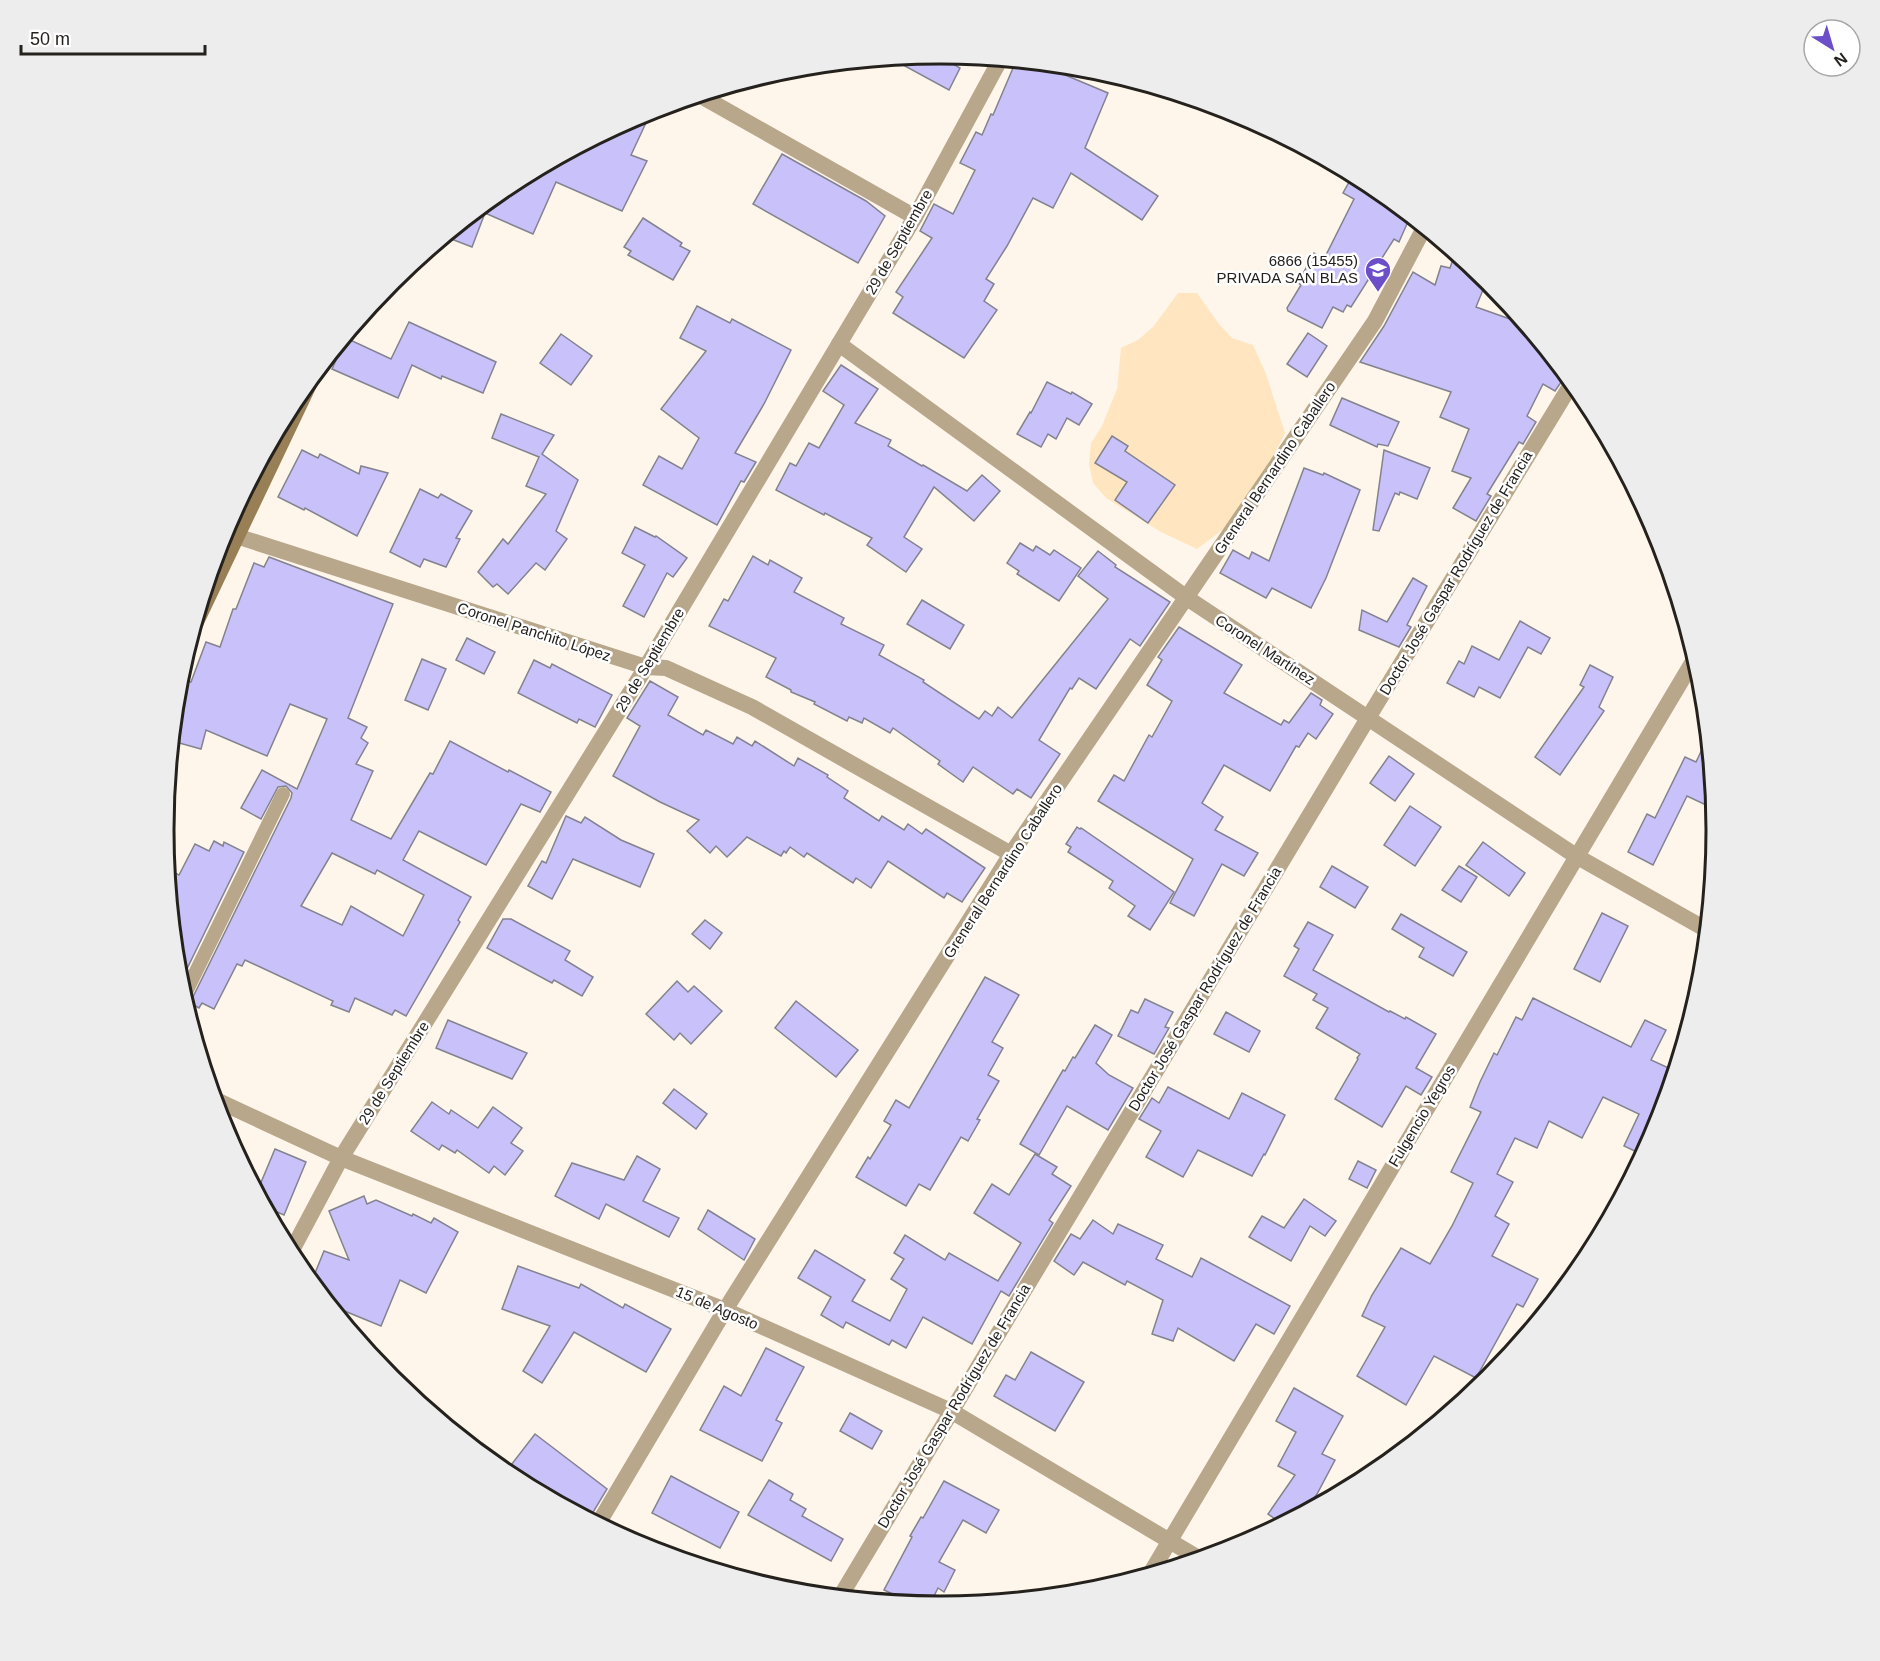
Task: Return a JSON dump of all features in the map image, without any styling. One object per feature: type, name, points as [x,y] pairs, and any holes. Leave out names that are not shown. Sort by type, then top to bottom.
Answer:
[{"type":"main road","points":[[220,571],[285,434]]},
{"type":"street","name":"29 de Septiembre","points":[[296,1244],[341,1158],[646,668],[915,217],[996,67]]},
{"type":"street","points":[[709,101],[915,217]]},
{"type":"street","name":"Greneral Bernardino Caballero","points":[[601,1518],[725,1310],[1011,854],[1375,321],[1420,235]]},
{"type":"street","name":"Coronel Martínez","points":[[839,344],[1187,598],[1576,856],[1699,926]]},
{"type":"street","name":"Doctor José Gaspar Rodríguez de Francia","points":[[844,1590],[1567,391]]},
{"type":"street","name":"Coronel Panchito López","points":[[236,536],[646,668],[666,668],[752,707],[1011,854]]},
{"type":"street","name":"Fulgencio Yegros","points":[[1155,1565],[1688,669]]},
{"type":"street","name":"15 de Agosto","points":[[225,1104],[341,1158],[725,1310],[951,1411],[1191,1554]]},
{"type":"lane","points":[[190,984],[283,794]]},
{"type":"shaded area","points":[[1178,293],[1197,293],[1232,338],[1253,345],[1266,374],[1285,433],[1276,451],[1263,493],[1250,509],[1197,549],[1161,532],[1106,498],[1093,483],[1089,464],[1091,443],[1102,426],[1117,389],[1121,348],[1138,340],[1153,327]]},
{"type":"building","points":[[904,65],[954,65],[960,68],[949,90]]},
{"type":"building","points":[[1013,68],[1066,75],[1108,93],[1085,148],[1158,196],[1142,220],[1071,173],[1053,208],[1033,198],[986,279],[994,284],[984,301],[997,310],[964,358],[893,313],[903,297],[896,292],[932,238],[920,231],[934,204],[953,214],[975,170],[960,163],[976,132],[982,135],[991,114],[993,115]]},
{"type":"building","points":[[646,124],[631,155],[647,161],[622,211],[556,182],[533,234],[487,214],[557,167],[601,143]]},
{"type":"building","points":[[782,154],[866,201],[885,216],[858,263],[753,204]]},
{"type":"building","points":[[1349,183],[1407,224],[1399,242],[1394,239],[1351,307],[1347,305],[1343,312],[1333,307],[1322,328],[1288,311],[1287,308],[1301,285],[1298,283],[1314,253],[1324,259],[1354,199],[1343,193]]},
{"type":"building","points":[[484,216],[472,247],[453,240]]},
{"type":"building","points":[[643,218],[682,243],[680,246],[690,251],[673,280],[628,255],[631,251],[624,247]]},
{"type":"building","points":[[1452,262],[1483,290],[1476,307],[1511,319],[1561,382],[1555,391],[1543,384],[1527,416],[1536,422],[1523,444],[1519,442],[1487,494],[1491,496],[1476,521],[1453,508],[1471,478],[1452,471],[1469,429],[1440,417],[1451,392],[1360,362],[1384,326],[1413,272],[1435,285],[1441,266],[1450,268]]},
{"type":"building","points":[[697,306],[730,323],[732,319],[791,350],[764,404],[735,453],[756,462],[744,482],[741,481],[717,525],[643,485],[659,456],[682,469],[699,438],[661,409],[706,351],[680,338]]},
{"type":"building","points":[[409,322],[496,362],[483,393],[442,376],[441,379],[412,365],[398,398],[332,369],[337,358],[351,340],[391,359]]},
{"type":"building","points":[[1308,333],[1327,346],[1307,377],[1287,364]]},
{"type":"building","points":[[561,334],[592,356],[571,385],[540,363]]},
{"type":"building","points":[[841,365],[878,389],[855,423],[891,440],[888,446],[967,491],[982,475],[1000,491],[974,521],[934,487],[904,537],[922,549],[906,572],[867,545],[872,538],[776,490],[790,463],[796,466],[809,443],[819,448],[844,405],[823,391]]},
{"type":"building","points":[[1047,382],[1071,394],[1072,392],[1092,404],[1079,425],[1067,418],[1056,439],[1048,434],[1041,447],[1017,434]]},
{"type":"building","points":[[1342,398],[1399,422],[1388,446],[1378,444],[1377,447],[1330,425]]},
{"type":"building","points":[[501,414],[554,435],[542,454],[578,480],[556,531],[567,539],[545,570],[536,563],[508,594],[497,584],[493,587],[478,572],[503,539],[508,544],[546,494],[526,486],[539,457],[492,438]]},
{"type":"building","points":[[1112,436],[1128,446],[1125,451],[1175,485],[1148,523],[1115,500],[1127,482],[1095,463]]},
{"type":"building","points":[[302,450],[318,458],[320,454],[359,474],[361,466],[388,473],[357,536],[305,508],[304,510],[278,497]]},
{"type":"building","points":[[1384,450],[1430,468],[1417,499],[1400,492],[1399,495],[1395,493],[1379,531],[1373,530]]},
{"type":"building","points":[[1304,468],[1323,475],[1324,473],[1360,490],[1326,578],[1311,608],[1272,588],[1266,598],[1220,573],[1233,550],[1249,559],[1252,552],[1269,561]]},
{"type":"building","points":[[420,489],[438,498],[441,494],[472,511],[456,538],[460,539],[446,567],[424,559],[420,567],[390,552]]},
{"type":"building","points":[[635,527],[656,536],[687,558],[673,577],[667,573],[644,617],[623,606],[645,565],[622,553]]},
{"type":"building","points":[[1020,543],[1033,551],[1036,546],[1050,555],[1054,550],[1081,568],[1059,601],[1017,574],[1019,571],[1007,563]]},
{"type":"building","points":[[1098,551],[1116,565],[1115,567],[1170,602],[1140,646],[1130,639],[1096,689],[1079,678],[1072,689],[1070,688],[1039,740],[1060,754],[1031,798],[1017,789],[1013,794],[973,767],[963,782],[938,764],[940,761],[893,728],[890,733],[864,718],[862,723],[849,717],[847,721],[814,704],[815,702],[791,692],[766,677],[776,658],[709,626],[724,599],[728,601],[753,556],[768,565],[770,560],[802,578],[794,592],[844,618],[841,624],[884,645],[879,655],[924,680],[923,682],[979,719],[985,711],[992,716],[998,707],[1012,718],[1108,599],[1078,576]]},
{"type":"building","points":[[269,557],[393,604],[348,718],[367,727],[361,738],[368,743],[356,764],[373,771],[351,820],[391,839],[430,773],[433,774],[450,741],[551,792],[540,812],[521,804],[486,865],[419,831],[403,860],[471,897],[458,920],[460,922],[406,1016],[395,1010],[392,1015],[355,998],[349,1012],[331,1005],[333,1001],[245,960],[242,966],[237,964],[214,1009],[202,1003],[199,1008],[195,1006],[193,997],[292,793],[286,786],[278,787],[261,819],[241,808],[262,770],[297,789],[327,719],[290,704],[267,756],[206,730],[201,749],[180,743],[189,681],[191,682],[206,642],[220,647],[233,609],[236,609],[254,563],[264,567]],"holes":[[[332,853],[375,874],[377,870],[424,895],[403,936],[351,906],[342,925],[301,906]]]},
{"type":"building","points":[[1413,578],[1427,586],[1407,625],[1411,627],[1399,647],[1359,630],[1362,610],[1387,622]]},
{"type":"building","points":[[922,600],[964,625],[950,649],[907,624]]},
{"type":"building","points":[[1520,621],[1550,638],[1541,654],[1528,647],[1500,698],[1479,687],[1474,697],[1447,683],[1459,661],[1464,664],[1472,646],[1499,660]]},
{"type":"building","points":[[1179,627],[1242,665],[1224,693],[1281,725],[1284,720],[1289,723],[1311,693],[1322,700],[1320,705],[1333,714],[1316,739],[1308,733],[1299,747],[1296,746],[1270,791],[1224,765],[1202,803],[1223,817],[1215,830],[1258,853],[1244,876],[1222,864],[1194,916],[1170,903],[1193,859],[1098,801],[1114,775],[1124,781],[1149,735],[1152,737],[1172,701],[1147,685],[1162,660],[1158,657]]},
{"type":"building","points":[[467,638],[495,652],[484,674],[456,660]]},
{"type":"building","points":[[422,659],[446,669],[428,710],[405,700]]},
{"type":"building","points":[[534,660],[550,668],[552,664],[612,695],[595,727],[579,719],[577,723],[518,693]]},
{"type":"building","points":[[1590,665],[1613,677],[1599,707],[1604,711],[1560,775],[1535,757],[1584,687],[1580,685]]},
{"type":"building","points":[[650,681],[678,697],[668,715],[703,735],[706,730],[733,744],[737,737],[752,746],[755,741],[794,766],[798,758],[828,775],[827,777],[848,791],[844,798],[879,821],[882,816],[904,830],[908,824],[922,834],[926,829],[985,868],[962,902],[947,893],[944,898],[888,861],[871,888],[856,878],[853,883],[807,853],[804,857],[790,847],[781,856],[747,837],[727,857],[716,846],[710,853],[687,831],[699,820],[613,776],[640,726],[627,718]]},
{"type":"building","points":[[1701,751],[1705,805],[1687,796],[1653,865],[1628,852],[1647,814],[1655,818],[1685,757],[1696,762]]},
{"type":"building","points":[[1389,756],[1414,774],[1395,801],[1370,783]]},
{"type":"building","points":[[1410,806],[1441,827],[1415,866],[1384,845]]},
{"type":"building","points":[[566,816],[581,823],[585,817],[621,840],[654,854],[640,887],[573,859],[552,899],[528,886],[542,861],[546,863]]},
{"type":"building","points":[[1077,827],[1174,892],[1150,930],[1128,916],[1135,906],[1109,888],[1113,881],[1068,852],[1071,847],[1066,844]]},
{"type":"building","points":[[214,841],[223,846],[224,842],[244,852],[187,968],[176,873],[179,875],[195,844],[209,851]]},
{"type":"building","points":[[1483,842],[1525,873],[1509,896],[1466,865]]},
{"type":"building","points":[[1332,866],[1368,887],[1355,908],[1320,887]]},
{"type":"building","points":[[1459,866],[1477,877],[1461,902],[1442,890]]},
{"type":"building","points":[[1602,913],[1628,926],[1600,982],[1574,969]]},
{"type":"building","points":[[1401,914],[1467,952],[1453,976],[1419,957],[1424,948],[1392,929]]},
{"type":"building","points":[[503,919],[511,919],[570,951],[565,960],[593,977],[582,996],[554,980],[552,983],[487,948]]},
{"type":"building","points":[[705,920],[722,933],[710,949],[692,934]]},
{"type":"building","points":[[1308,922],[1333,935],[1313,970],[1389,1012],[1405,1019],[1406,1017],[1436,1034],[1416,1068],[1432,1077],[1421,1095],[1406,1086],[1382,1127],[1335,1099],[1360,1054],[1316,1028],[1328,1008],[1313,1000],[1317,994],[1284,976],[1299,949],[1294,946]]},
{"type":"building","points":[[985,977],[1019,995],[992,1042],[1003,1048],[988,1075],[999,1081],[977,1119],[980,1120],[968,1141],[961,1137],[930,1190],[919,1184],[906,1206],[856,1177],[891,1125],[884,1121],[896,1100],[909,1108]]},
{"type":"building","points":[[677,981],[688,992],[694,986],[722,1011],[691,1044],[680,1033],[674,1040],[646,1014]]},
{"type":"building","points":[[1533,998],[1631,1047],[1645,1020],[1666,1030],[1651,1060],[1668,1068],[1648,1124],[1635,1151],[1624,1146],[1639,1114],[1603,1097],[1582,1138],[1549,1121],[1537,1148],[1515,1138],[1497,1174],[1513,1182],[1495,1216],[1509,1224],[1492,1256],[1538,1279],[1523,1307],[1517,1304],[1477,1377],[1434,1356],[1406,1405],[1357,1376],[1385,1327],[1362,1316],[1401,1248],[1430,1264],[1452,1226],[1473,1183],[1451,1172],[1481,1112],[1470,1107],[1494,1053],[1497,1055],[1516,1017],[1522,1020]]},
{"type":"building","points":[[1145,999],[1173,1012],[1165,1027],[1169,1028],[1154,1054],[1118,1036],[1131,1010],[1138,1013]]},
{"type":"building","points":[[796,1001],[858,1050],[836,1077],[775,1028]]},
{"type":"building","points":[[1226,1012],[1260,1031],[1249,1052],[1214,1034]]},
{"type":"building","points":[[448,1020],[527,1053],[512,1079],[436,1048]]},
{"type":"building","points":[[1095,1025],[1112,1035],[1096,1063],[1109,1075],[1133,1088],[1108,1130],[1067,1106],[1039,1155],[1020,1144],[1063,1070],[1065,1071],[1073,1057],[1075,1058]]},
{"type":"building","points":[[1168,1087],[1229,1119],[1242,1093],[1285,1115],[1252,1176],[1198,1150],[1183,1177],[1146,1157],[1161,1131],[1139,1119],[1152,1098],[1159,1103]]},
{"type":"building","points":[[674,1089],[707,1114],[696,1129],[663,1103]]},
{"type":"building","points":[[432,1102],[449,1114],[451,1110],[478,1128],[493,1107],[522,1128],[511,1143],[523,1151],[505,1175],[494,1166],[489,1173],[457,1150],[455,1153],[442,1145],[439,1150],[411,1131]]},
{"type":"building","points":[[275,1149],[306,1162],[284,1215],[276,1212],[261,1183]]},
{"type":"building","points":[[1035,1154],[1057,1167],[1052,1174],[1071,1186],[1049,1220],[1053,1223],[1009,1296],[1001,1291],[972,1344],[923,1317],[906,1348],[892,1340],[889,1345],[846,1322],[843,1328],[821,1315],[831,1297],[798,1278],[815,1250],[865,1280],[852,1301],[890,1321],[907,1289],[891,1279],[904,1259],[894,1253],[905,1235],[945,1260],[949,1253],[998,1281],[1021,1243],[974,1213],[992,1184],[1009,1195]]},
{"type":"building","points":[[637,1156],[660,1169],[643,1201],[679,1218],[669,1237],[606,1204],[599,1219],[555,1196],[572,1163],[624,1180]]},
{"type":"building","points":[[1358,1161],[1376,1170],[1367,1188],[1349,1179]]},
{"type":"building","points":[[364,1196],[367,1204],[376,1200],[431,1223],[434,1218],[458,1232],[426,1293],[400,1280],[381,1326],[343,1310],[315,1273],[324,1251],[349,1260],[329,1211]]},
{"type":"building","points":[[1304,1199],[1336,1221],[1325,1236],[1310,1226],[1291,1261],[1249,1237],[1262,1216],[1284,1228]]},
{"type":"building","points":[[708,1210],[755,1239],[744,1260],[698,1229]]},
{"type":"building","points":[[1093,1220],[1113,1234],[1118,1224],[1163,1245],[1156,1259],[1192,1277],[1201,1258],[1290,1306],[1274,1334],[1256,1324],[1234,1361],[1178,1328],[1173,1341],[1152,1334],[1163,1300],[1127,1281],[1125,1285],[1083,1262],[1074,1275],[1054,1261],[1071,1234],[1080,1239]]},
{"type":"building","points":[[518,1266],[579,1288],[581,1284],[623,1308],[625,1304],[671,1329],[646,1372],[574,1332],[542,1383],[523,1371],[550,1326],[502,1309]]},
{"type":"building","points":[[766,1348],[804,1367],[776,1420],[782,1423],[762,1461],[700,1430],[724,1386],[741,1396]]},
{"type":"building","points":[[1031,1352],[1084,1382],[1055,1431],[994,1396],[1006,1375],[1015,1380]]},
{"type":"building","points":[[1294,1388],[1343,1416],[1322,1454],[1335,1460],[1317,1494],[1313,1499],[1276,1519],[1268,1514],[1295,1475],[1278,1466],[1296,1432],[1276,1421]]},
{"type":"building","points":[[850,1413],[882,1431],[872,1449],[840,1431]]},
{"type":"building","points":[[535,1434],[607,1489],[592,1513],[511,1465]]},
{"type":"building","points":[[671,1476],[739,1512],[720,1548],[652,1513]]},
{"type":"building","points":[[769,1480],[793,1494],[790,1500],[806,1509],[802,1516],[843,1539],[831,1561],[748,1515]]},
{"type":"building","points":[[944,1481],[999,1510],[986,1533],[963,1520],[939,1562],[955,1570],[944,1592],[938,1588],[934,1596],[895,1595],[884,1590],[912,1537],[910,1536],[921,1517],[923,1518]]},
{"type":"place","name":"6866 (15455) PRIVADA SAN BLAS","points":[[1378,293]]}]
